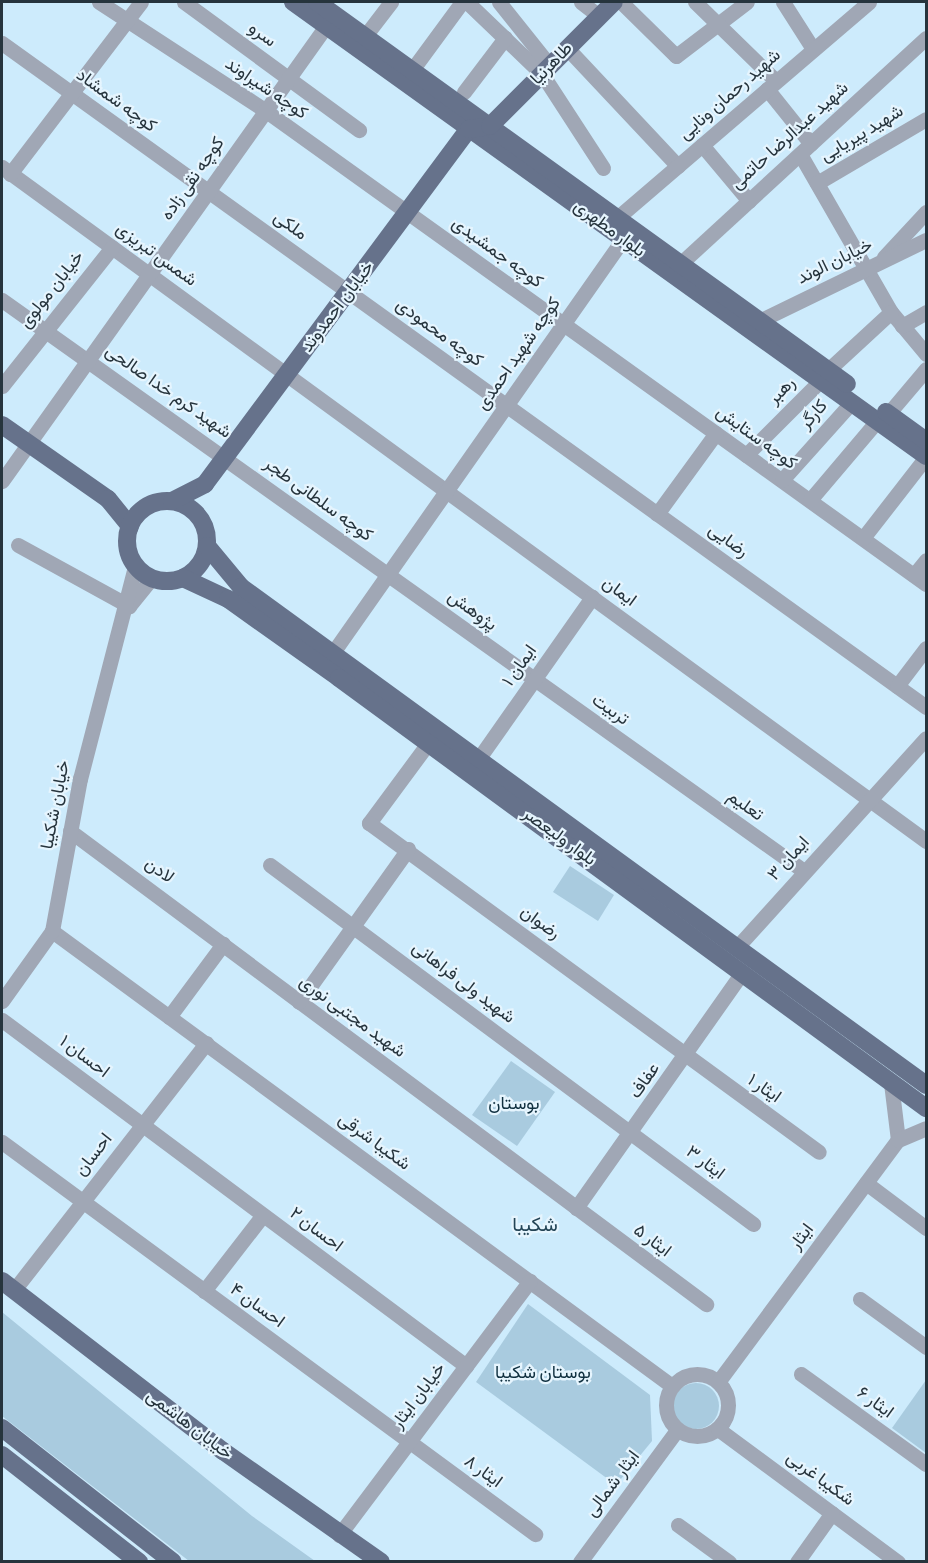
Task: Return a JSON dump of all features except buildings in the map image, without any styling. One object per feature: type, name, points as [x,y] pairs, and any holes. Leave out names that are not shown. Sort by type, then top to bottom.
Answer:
[{"type":"main road","name":"بلوار مطهری","points":[[293,2],[623,239],[883,418],[927,457]]},
{"type":"main road","name":"طاهرنیا","points":[[490,126],[614,2]]},
{"type":"main road","name":"بلوار مطهری","points":[[323,3],[365,36],[680,264],[761,320],[851,403],[927,441]]},
{"type":"main road","points":[[469,129],[490,126]]},
{"type":"main road","name":"خیابان احمدوند","points":[[205,484],[469,129]]},
{"type":"main road","points":[[2,425],[108,499],[130,526]]},
{"type":"main road","points":[[108,499],[152,504],[172,501],[205,484],[204,526],[207,546],[200,566],[183,578],[152,579],[135,566],[127,547],[130,526],[152,504]]},
{"type":"main road","points":[[172,501],[192,509],[204,526]]},
{"type":"main road","name":"بلوار ولیعصر","points":[[207,546],[241,587],[334,651],[927,1085]]},
{"type":"main road","name":"بلوار ولیعصر","points":[[183,578],[228,599],[429,742],[927,1108]]},
{"type":"main road","points":[[738,946],[742,974]]},
{"type":"main road","name":"خیابان هاشمی","points":[[8,1286],[339,1535],[381,1562]]},
{"type":"main road","points":[[2,1428],[172,1562]]},
{"type":"main road","points":[[2,1455],[138,1562]]},
{"type":"street","name":"کوچه شیراوند","points":[[99,2],[126,22],[266,111],[408,213]]},
{"type":"street","points":[[6,170],[74,94],[141,2]]},
{"type":"street","name":"سرو","points":[[184,2],[359,130]]},
{"type":"street","points":[[365,36],[392,2]]},
{"type":"street","points":[[412,70],[462,2]]},
{"type":"street","points":[[467,2],[505,38],[546,70]]},
{"type":"street","points":[[499,2],[546,70],[603,168]]},
{"type":"street","points":[[581,2],[598,16]]},
{"type":"street","points":[[621,2],[676,56],[747,2]]},
{"type":"street","points":[[695,2],[720,23],[772,85],[805,149],[817,183],[872,266],[891,312],[927,354]]},
{"type":"street","points":[[783,2],[813,49]]},
{"type":"street","name":"شهید رحمان ونایی","points":[[617,218],[772,85],[861,4]]},
{"type":"street","name":"کوچه نقی زاده","points":[[2,481],[326,26]]},
{"type":"street","points":[[464,92],[505,38]]},
{"type":"street","name":"شهید عبدالرضا حاتمی","points":[[680,264],[927,38]]},
{"type":"street","name":"کوچه شمشاد","points":[[2,43],[208,191]]},
{"type":"street","points":[[567,48],[678,166]]},
{"type":"street","name":"شهید پیریایی","points":[[817,183],[927,118]]},
{"type":"street","points":[[702,145],[749,201]]},
{"type":"street","name":"شمس تبریزی","points":[[6,170],[288,375]]},
{"type":"street","name":"ملکی","points":[[208,191],[348,292]]},
{"type":"street","points":[[872,266],[927,212]]},
{"type":"street","name":"کوچه جمشیدی","points":[[408,213],[563,324]]},
{"type":"street","name":"کوچه شهید احمدی","points":[[334,651],[623,239]]},
{"type":"street","name":"خیابان الوند","points":[[761,320],[927,240]]},
{"type":"street","name":"خیابان مولوی","points":[[2,386],[112,247]]},
{"type":"street","name":"کوچه محمودی","points":[[348,292],[506,406]]},
{"type":"street","name":"شهید کرم خدا صالحی","points":[[2,300],[225,456]]},
{"type":"street","name":"رهبر","points":[[746,455],[891,312]]},
{"type":"street","points":[[902,326],[927,312]]},
{"type":"street","name":"کوچه ستایش","points":[[563,324],[920,579]]},
{"type":"street","points":[[810,500],[927,369]]},
{"type":"street","name":"ایمان","points":[[288,375],[927,841]]},
{"type":"street","name":"کارگر","points":[[782,480],[851,403]]},
{"type":"street","name":"رضایی","points":[[506,406],[927,707]]},
{"type":"street","points":[[657,514],[716,433]]},
{"type":"street","name":"کوچه سلطانی طجر","points":[[225,456],[388,574]]},
{"type":"street","points":[[863,538],[927,457]]},
{"type":"street","points":[[18,544],[129,606],[152,579]]},
{"type":"street","points":[[920,579],[927,560]]},
{"type":"street","name":"خیابان شکیبا","points":[[2,1001],[52,931],[70,831],[129,606],[135,566]]},
{"type":"street","name":"پژوهش","points":[[388,574],[534,680]]},
{"type":"street","name":"ایمان ۱","points":[[479,758],[592,597]]},
{"type":"street","points":[[897,686],[927,648]]},
{"type":"street","name":"تربیت","points":[[534,680],[663,772]]},
{"type":"street","name":"ایمان ۳","points":[[738,946],[869,799],[927,738]]},
{"type":"street","name":"رضوان","points":[[429,742],[369,823],[408,849],[686,1057]]},
{"type":"street","name":"تعلیم","points":[[663,772],[804,871]]},
{"type":"street","name":"لادن","points":[[70,831],[224,944]]},
{"type":"street","points":[[299,1002],[408,849]]},
{"type":"street","name":"شهید ولی فراهانی","points":[[270,865],[632,1133]]},
{"type":"street","name":"شکیبا شرقی","points":[[52,931],[672,1386]]},
{"type":"street","points":[[170,1017],[224,944]]},
{"type":"street","name":"شهید مجتبی نوری","points":[[224,944],[299,1002],[460,1118],[576,1208]]},
{"type":"street","name":"عفاف","points":[[576,1208],[686,1057],[742,974]]},
{"type":"street","name":"احسان ۱","points":[[2,1020],[142,1125]]},
{"type":"street","name":"احسان","points":[[8,1286],[82,1202],[206,1043]]},
{"type":"street","name":"ایثار ۱","points":[[686,1057],[819,1152]]},
{"type":"street","points":[[891,1083],[898,1140],[927,1128]]},
{"type":"street","name":"احسان ۲","points":[[142,1125],[466,1366]]},
{"type":"street","name":"ایثار ۳","points":[[632,1133],[753,1224]]},
{"type":"street","name":"ایثار","points":[[718,1382],[898,1140]]},
{"type":"street","name":"احسان ۴","points":[[2,1142],[409,1442]]},
{"type":"street","points":[[866,1183],[927,1228]]},
{"type":"street","name":"ایثار ۵","points":[[576,1208],[706,1304]]},
{"type":"street","points":[[204,1291],[263,1215]]},
{"type":"street","name":"خیابان ایثار","points":[[339,1535],[530,1281]]},
{"type":"street","points":[[860,1299],[927,1347]]},
{"type":"street","name":"ایثار ۶","points":[[801,1374],[927,1464]]},
{"type":"street","points":[[690,1375],[718,1382],[728,1406],[718,1429],[693,1437],[677,1430],[665,1404],[672,1386],[690,1375]]},
{"type":"street","name":"شکیبا غربی","points":[[718,1429],[898,1562]]},
{"type":"street","name":"ایثار شمالی","points":[[580,1561],[677,1430]]},
{"type":"street","name":"ایثار ۸","points":[[409,1442],[535,1534]]},
{"type":"street","points":[[797,1562],[832,1513]]},
{"type":"street","points":[[678,1526],[729,1562]]},
{"type":"green space","points":[[570,866],[614,895],[598,921],[553,892]]},
{"type":"green space","name":"بوستان","points":[[511,1061],[555,1092],[517,1146],[472,1115]]},
{"type":"green space","name":"بوستان شکیبا","points":[[528,1304],[650,1395],[652,1441],[616,1485],[476,1382]]},
{"type":"green space","points":[[2,1312],[252,1516],[315,1561],[189,1561],[2,1416]]},
{"type":"green space","points":[[926,1380],[926,1453],[892,1428]]},
{"type":"green space","points":[[696,1383],[712,1390],[719,1406],[712,1422],[696,1429],[680,1422],[673,1406],[680,1390]]},
{"type":"district","name":"شکیبا","points":[[535,1225]]}]
